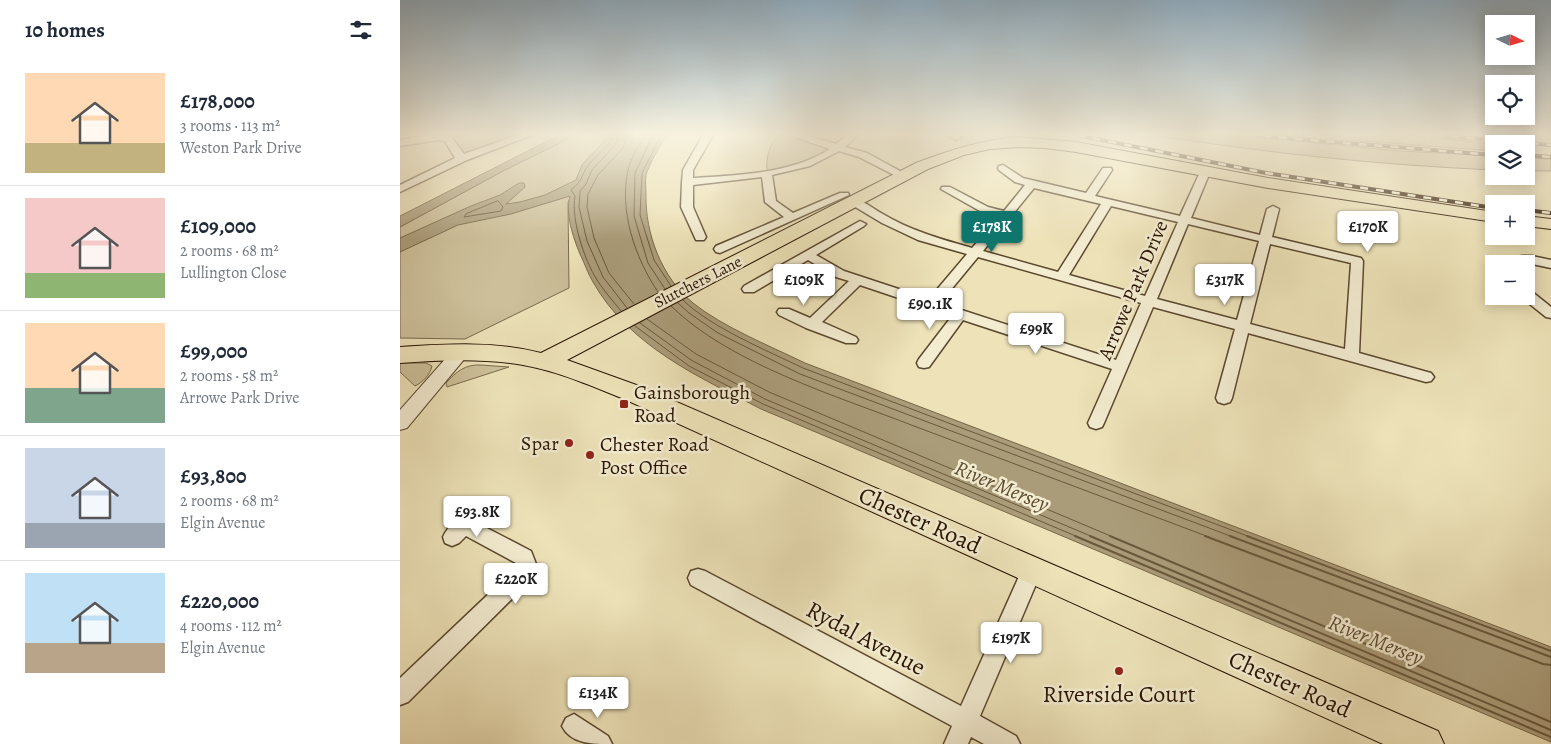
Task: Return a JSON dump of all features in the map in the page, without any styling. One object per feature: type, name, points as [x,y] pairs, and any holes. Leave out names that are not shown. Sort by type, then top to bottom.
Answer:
[{"type":"highway","name":"Slutchers Lane","points":[[544,362],[690,286],[848,198],[917,170]]},
{"type":"highway","name":"Slutchers Lane","points":[[1193,170],[1344,195],[1485,216]]},
{"type":"highway","points":[[1535,222],[1551,224]]},
{"type":"highway","name":"Chester Road","points":[[400,355],[460,353],[518,357],[544,362],[590,376],[633,393],[1425,744]]},
{"type":"street","points":[[400,189],[439,170]]},
{"type":"street","points":[[688,170],[687,207],[700,237]]},
{"type":"street","points":[[687,182],[767,174],[783,170]]},
{"type":"street","points":[[892,170],[904,176]]},
{"type":"street","points":[[1005,170],[1019,180],[1032,184],[1357,261],[1352,356]]},
{"type":"street","points":[[1088,197],[1108,170]]},
{"type":"street","name":"Arrowe Park Drive","points":[[1096,424],[1150,303],[1205,172]]},
{"type":"street","points":[[767,174],[771,202],[792,218]]},
{"type":"street","points":[[931,305],[1032,184]]},
{"type":"street","points":[[946,189],[984,209],[1006,215]]},
{"type":"street","points":[[720,249],[792,218],[848,198],[901,228],[922,237],[1150,303],[1244,326],[1426,376]]},
{"type":"street","points":[[1061,277],[1108,202]]},
{"type":"street","points":[[1224,398],[1273,209]]},
{"type":"street","points":[[749,290],[860,224]]},
{"type":"street","points":[[808,255],[840,274],[1121,367]]},
{"type":"street","points":[[1535,261],[1551,264]]},
{"type":"street","points":[[811,325],[858,280]]},
{"type":"street","points":[[1535,301],[1551,314]]},
{"type":"street","points":[[784,312],[811,325],[851,340]]},
{"type":"street","points":[[924,363],[960,314]]},
{"type":"street","points":[[400,423],[460,353]]},
{"type":"street","points":[[400,694],[523,574],[526,567],[527,562],[524,557],[465,525]]},
{"type":"street","points":[[956,744],[1032,570]]},
{"type":"street","name":"Rydal Avenue","points":[[698,578],[1008,744]]},
{"type":"street","points":[[574,726],[600,744]]},
{"type":"shaded area","points":[[580,170],[568,203],[569,288],[465,339],[400,338],[400,227],[503,171]]},
{"type":"shaded area","points":[[767,170],[780,170],[767,174]]},
{"type":"shaded area","points":[[1535,170],[1551,170],[1535,171]]},
{"type":"shaded area","points":[[400,363],[426,363],[432,366],[426,378],[415,386],[400,372]]},
{"type":"shaded area","points":[[470,366],[509,367],[447,387],[446,383],[453,375]]},
{"type":"water","points":[[491,170],[506,170],[400,227],[400,216]]},
{"type":"water","name":"River Mersey","points":[[580,170],[648,170],[646,175],[646,209],[652,239],[664,268],[672,281],[693,303],[747,336],[805,363],[1551,647],[1551,742],[761,409],[690,372],[646,342],[608,305],[591,279],[575,240],[568,210],[570,196],[511,214],[458,225],[400,252],[400,238],[500,195],[519,183],[524,183],[525,187],[506,204],[545,195],[576,180]]},
{"type":"railway","points":[[1250,170],[1485,207]]},
{"type":"railway","points":[[1535,211],[1551,213]]},
{"type":"place","name":"Gainsborough Road","points":[[624,404]]},
{"type":"place","name":"Spar","points":[[569,443]]},
{"type":"place","name":"Chester Road Post Office","points":[[590,455]]},
{"type":"place","name":"Riverside Court","points":[[1119,671]]}]
